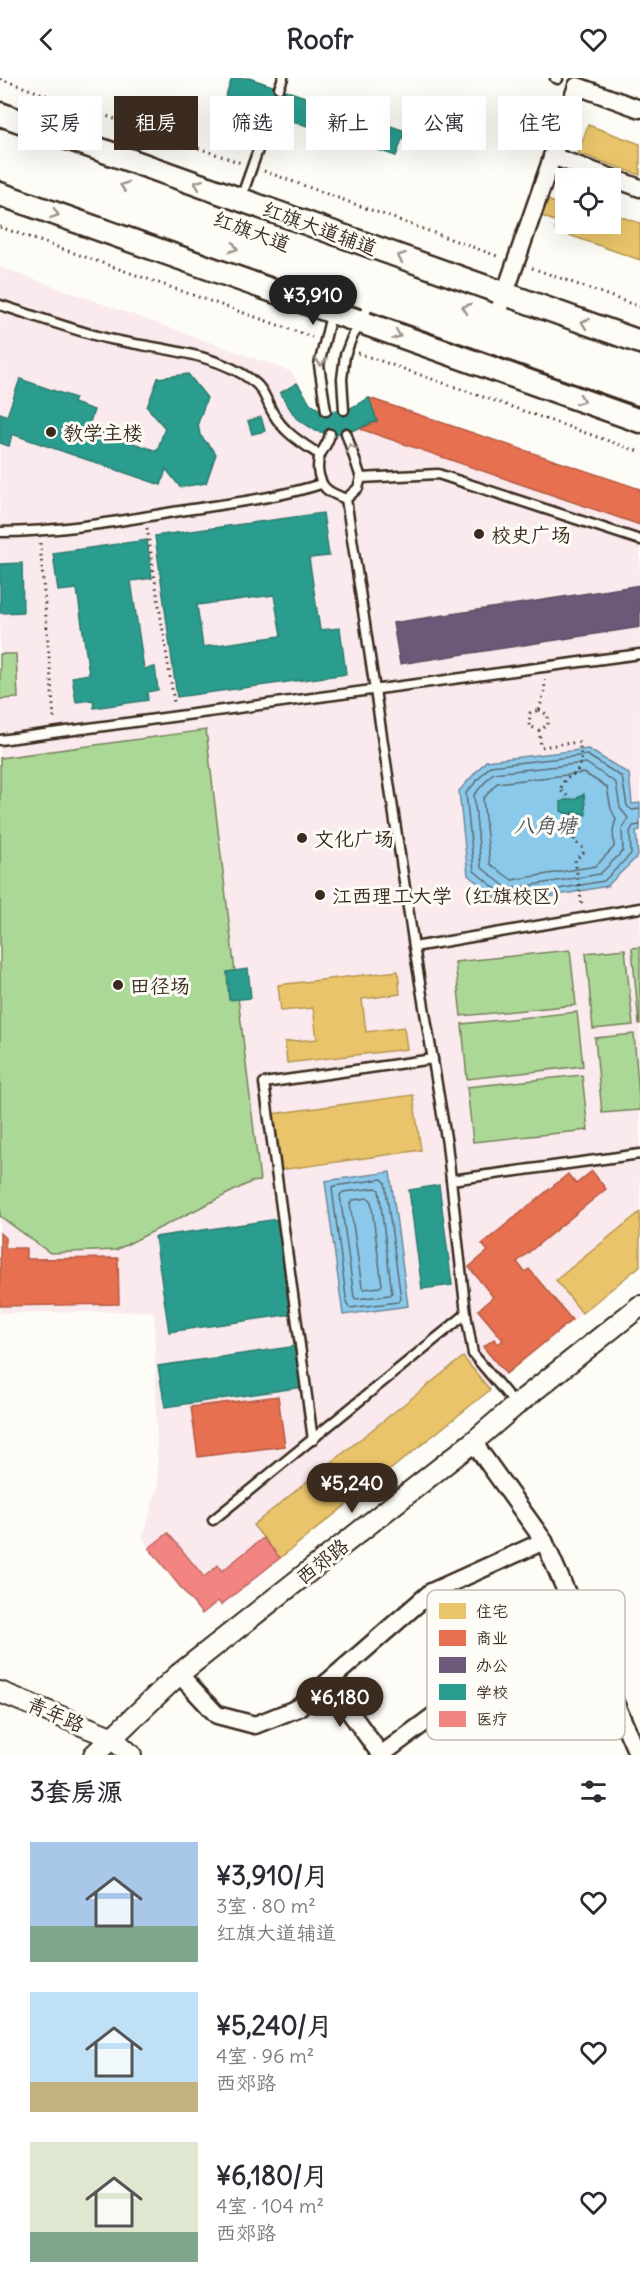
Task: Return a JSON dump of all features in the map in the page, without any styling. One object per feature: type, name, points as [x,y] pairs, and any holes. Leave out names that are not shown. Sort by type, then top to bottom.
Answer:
[{"type":"main road","name":"红旗大道辅道","points":[[0,114],[237,212],[504,294],[640,342]]},
{"type":"main road","name":"红旗大道","points":[[0,142],[237,212],[346,276]]},
{"type":"main road","name":"红旗大道","points":[[0,166],[346,276],[640,392]]},
{"type":"main road","points":[[0,194],[640,421]]},
{"type":"main road","name":"红旗大道","points":[[376,287],[496,319],[640,370]]},
{"type":"street","points":[[496,319],[577,86],[640,109]]},
{"type":"street","points":[[552,156],[640,188]]},
{"type":"street","name":"西郊路","points":[[94,1755],[179,1674],[473,1442],[640,1306]]},
{"type":"street","points":[[473,1442],[544,1541],[566,1590]]},
{"type":"street","points":[[434,1590],[544,1541]]},
{"type":"street","points":[[179,1674],[217,1715],[255,1725],[298,1708],[427,1595]]},
{"type":"street","points":[[328,1682],[381,1755],[427,1721]]},
{"type":"street","name":"青年路","points":[[0,1692],[111,1737],[131,1755]]},
{"type":"street","points":[[625,1725],[638,1755]]},
{"type":"lane","points":[[279,88],[283,78]]},
{"type":"lane","points":[[237,212],[258,150]]},
{"type":"lane","points":[[326,411],[319,365],[332,311],[346,276]]},
{"type":"lane","points":[[344,410],[342,379],[345,355],[376,287]]},
{"type":"lane","points":[[0,305],[106,338],[213,361],[235,371],[255,382],[281,425],[294,439],[320,456]]},
{"type":"lane","points":[[346,433],[361,478],[358,488],[346,499]]},
{"type":"lane","points":[[330,434],[328,444],[318,464],[321,484],[332,493],[346,499]]},
{"type":"lane","points":[[361,478],[438,474],[640,540]]},
{"type":"lane","points":[[0,532],[39,532],[145,517],[294,492],[321,484]]},
{"type":"lane","points":[[346,499],[374,691],[452,1180],[466,1314],[473,1354],[516,1405]]},
{"type":"lane","points":[[0,740],[640,654]]},
{"type":"lane","points":[[414,946],[640,908]]},
{"type":"lane","points":[[313,1440],[264,1083],[433,1059]]},
{"type":"lane","points":[[452,1180],[640,1154]]},
{"type":"lane","points":[[213,1520],[466,1314]]},
{"type":"path","points":[[0,79],[640,307]]},
{"type":"path","points":[[145,517],[174,702]]},
{"type":"path","points":[[39,532],[54,718]]},
{"type":"path","points":[[539,710],[545,689],[543,667]]},
{"type":"path","points":[[539,710],[548,715],[548,725],[539,730],[529,726],[530,713],[539,710]]},
{"type":"path","points":[[539,730],[541,747],[579,742],[580,766],[573,776],[565,780],[560,790],[571,799]]},
{"type":"path","points":[[572,814],[581,825],[574,835],[574,841],[584,849],[575,860],[579,892]]},
{"type":"shaded area","name":"江西理工大学（红旗校区）","points":[[0,267],[292,372],[310,403],[320,410],[329,412],[349,409],[369,398],[377,421],[361,430],[640,525],[640,1266],[221,1605],[217,1602],[202,1614],[143,1538],[158,1485],[154,1311],[0,1313]]},
{"type":"green space","points":[[0,654],[16,654],[18,698],[0,699]]},
{"type":"green space","name":"田径场","points":[[206,730],[260,1181],[251,1182],[116,1250],[50,1253],[0,1216],[0,758]]},
{"type":"green space","points":[[640,947],[640,1024],[639,1024],[632,948]]},
{"type":"green space","points":[[625,949],[633,1025],[593,1029],[586,953]]},
{"type":"green space","points":[[570,950],[576,1005],[461,1016],[455,962]]},
{"type":"green space","points":[[577,1012],[583,1066],[467,1079],[462,1024]]},
{"type":"green space","points":[[634,1034],[640,1110],[602,1113],[595,1038]]},
{"type":"green space","points":[[582,1075],[588,1130],[473,1142],[467,1087]]},
{"type":"water","name":"八角塘","points":[[588,749],[629,774],[632,804],[640,803],[640,830],[636,831],[638,856],[607,886],[505,905],[468,875],[459,791],[486,761]]},
{"type":"water","points":[[390,1172],[408,1306],[343,1315],[325,1181]]},
{"type":"building: 住宅","points":[[588,125],[640,144],[640,175],[578,153],[582,150],[582,142]]},
{"type":"building: 住宅","points":[[545,199],[555,203],[555,221],[539,215]]},
{"type":"building: 住宅","points":[[621,217],[640,223],[640,260],[566,234],[621,234]]},
{"type":"building: 住宅","points":[[398,971],[400,994],[362,999],[366,1032],[404,1027],[407,1049],[287,1063],[285,1042],[317,1039],[313,1008],[281,1011],[278,985]]},
{"type":"building: 住宅","points":[[413,1095],[421,1150],[280,1170],[272,1114]]},
{"type":"building: 住宅","points":[[640,1212],[640,1266],[582,1313],[556,1280]]},
{"type":"building: 住宅","points":[[463,1357],[490,1390],[280,1558],[253,1525]]},
{"type":"building: 商业","points":[[369,398],[640,489],[640,525],[360,429],[377,421]]},
{"type":"building: 商业","points":[[592,1171],[606,1189],[517,1262],[525,1272],[529,1269],[572,1320],[506,1374],[483,1347],[494,1339],[498,1344],[503,1340],[478,1310],[493,1297],[469,1267],[488,1251],[482,1244],[568,1174],[576,1184]]},
{"type":"building: 商业","points":[[0,1233],[5,1238],[5,1248],[26,1248],[26,1259],[118,1258],[119,1304],[0,1306]]},
{"type":"building: 商业","points":[[278,1396],[285,1446],[198,1457],[191,1407]]},
{"type":"building: 办公","points":[[640,585],[640,627],[400,664],[393,623]]},
{"type":"building: 学校","points":[[232,78],[249,78],[306,97],[306,125],[294,121],[294,96],[226,96]]},
{"type":"building: 学校","points":[[390,126],[402,130],[402,139],[396,156],[378,150],[390,150]]},
{"type":"building: 学校","name":"教学主楼","points":[[188,374],[207,398],[198,423],[200,435],[216,454],[206,483],[180,487],[166,469],[161,485],[12,434],[9,446],[0,443],[0,413],[7,416],[20,379],[75,398],[73,403],[94,410],[88,428],[157,451],[165,428],[147,407],[158,378]]},
{"type":"building: 学校","points":[[297,383],[310,403],[320,410],[329,412],[349,409],[369,398],[377,421],[346,433],[330,434],[316,431],[296,418],[280,393]]},
{"type":"building: 学校","points":[[261,417],[265,431],[252,434],[248,421]]},
{"type":"building: 学校","points":[[323,513],[329,556],[309,558],[320,630],[340,628],[346,674],[177,697],[155,536]],"holes":[[[274,595],[281,636],[203,647],[197,605]]]},
{"type":"building: 学校","points":[[147,540],[152,578],[131,581],[144,669],[155,667],[158,690],[147,692],[148,700],[94,708],[93,700],[76,702],[72,677],[89,674],[77,589],[58,591],[53,553]]},
{"type":"building: 学校","points":[[22,563],[23,612],[0,613],[0,564]]},
{"type":"building: 学校","points":[[584,794],[586,815],[576,812],[567,814],[561,811],[561,802],[576,799]]},
{"type":"building: 学校","points":[[248,969],[251,998],[229,1000],[227,972]]},
{"type":"building: 学校","points":[[439,1185],[452,1285],[422,1289],[409,1190]]},
{"type":"building: 学校","points":[[278,1219],[292,1314],[169,1332],[155,1237]]},
{"type":"building: 学校","points":[[297,1346],[303,1387],[165,1407],[158,1366]]},
{"type":"building: 医疗","points":[[168,1533],[204,1577],[218,1565],[222,1571],[263,1538],[280,1558],[221,1605],[218,1601],[202,1614],[149,1548]]},
{"type":"place","name":"教学主楼","points":[[51,432]]},
{"type":"place","name":"校史广场","points":[[479,534]]},
{"type":"place","name":"文化广场","points":[[302,838]]},
{"type":"place","name":"江西理工大学（红旗校区）","points":[[320,895]]},
{"type":"place","name":"田径场","points":[[118,985]]}]
